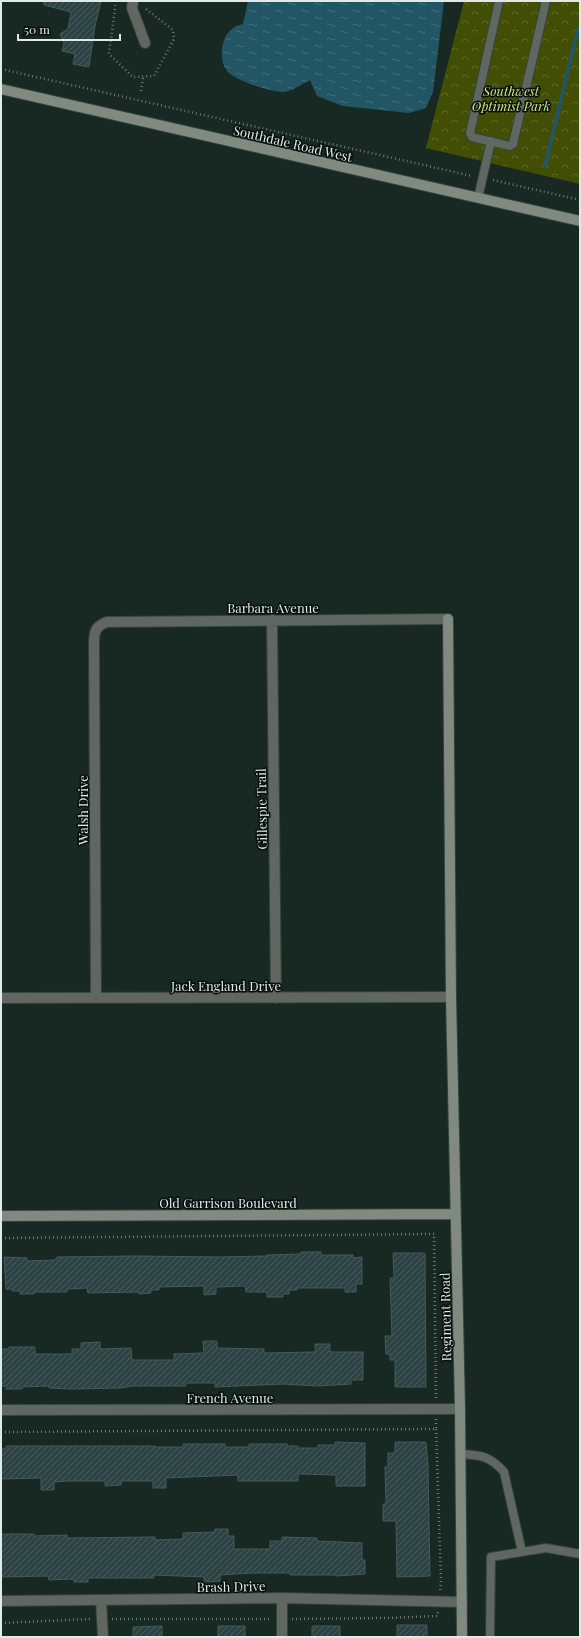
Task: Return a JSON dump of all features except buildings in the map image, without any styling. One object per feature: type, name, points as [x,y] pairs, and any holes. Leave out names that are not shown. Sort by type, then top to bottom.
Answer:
[{"type":"street","points":[[133,1],[132,8],[145,43]]},
{"type":"street","name":"Southdale Road West","points":[[1,89],[580,221]]},
{"type":"street","name":"Barbara Avenue","points":[[99,625],[107,622],[448,619]]},
{"type":"street","name":"Regiment Road","points":[[448,619],[451,997],[460,1409],[462,1637]]},
{"type":"street","name":"Gillespie Trail","points":[[272,620],[276,998]]},
{"type":"street","name":"Walsh Drive","points":[[96,997],[94,633],[99,625]]},
{"type":"street","name":"Jack England Drive","points":[[1,998],[451,997]]},
{"type":"street","name":"Old Garrison Boulevard","points":[[1,1216],[455,1214]]},
{"type":"street","name":"French Avenue","points":[[1,1410],[460,1409]]},
{"type":"street","points":[[282,1598],[282,1637]]},
{"type":"street","name":"Brash Drive","points":[[1,1601],[282,1598],[462,1602]]},
{"type":"street","points":[[102,1600],[103,1637]]},
{"type":"lane","points":[[499,1],[470,133],[472,137],[510,146],[514,144],[546,1]]},
{"type":"lane","points":[[478,198],[491,141]]},
{"type":"lane","points":[[460,1454],[482,1455],[496,1463],[504,1472],[522,1552]]},
{"type":"lane","points":[[490,1637],[491,1557],[546,1548],[580,1554]]},
{"type":"path","points":[[1,69],[580,200]]},
{"type":"path","points":[[141,91],[143,76]]},
{"type":"path","points":[[1,1238],[434,1234],[436,1399]]},
{"type":"path","points":[[436,1414],[441,1581],[439,1595]]},
{"type":"path","points":[[1,1432],[436,1429]]},
{"type":"path","points":[[286,1619],[437,1616],[438,1609]]},
{"type":"path","points":[[1,1622],[98,1619]]},
{"type":"path","points":[[106,1619],[278,1619]]},
{"type":"green space","name":"Southwest Optimist Park","points":[[464,1],[580,1],[580,184],[426,148]]},
{"type":"water","points":[[248,1],[444,1],[433,92],[426,108],[409,113],[343,106],[317,96],[310,80],[293,89],[282,92],[269,90],[237,78],[227,71],[224,66],[222,61],[222,49],[225,37],[228,33],[236,26],[243,24]]},
{"type":"waterway","points":[[545,166],[575,41],[580,27]]}]
